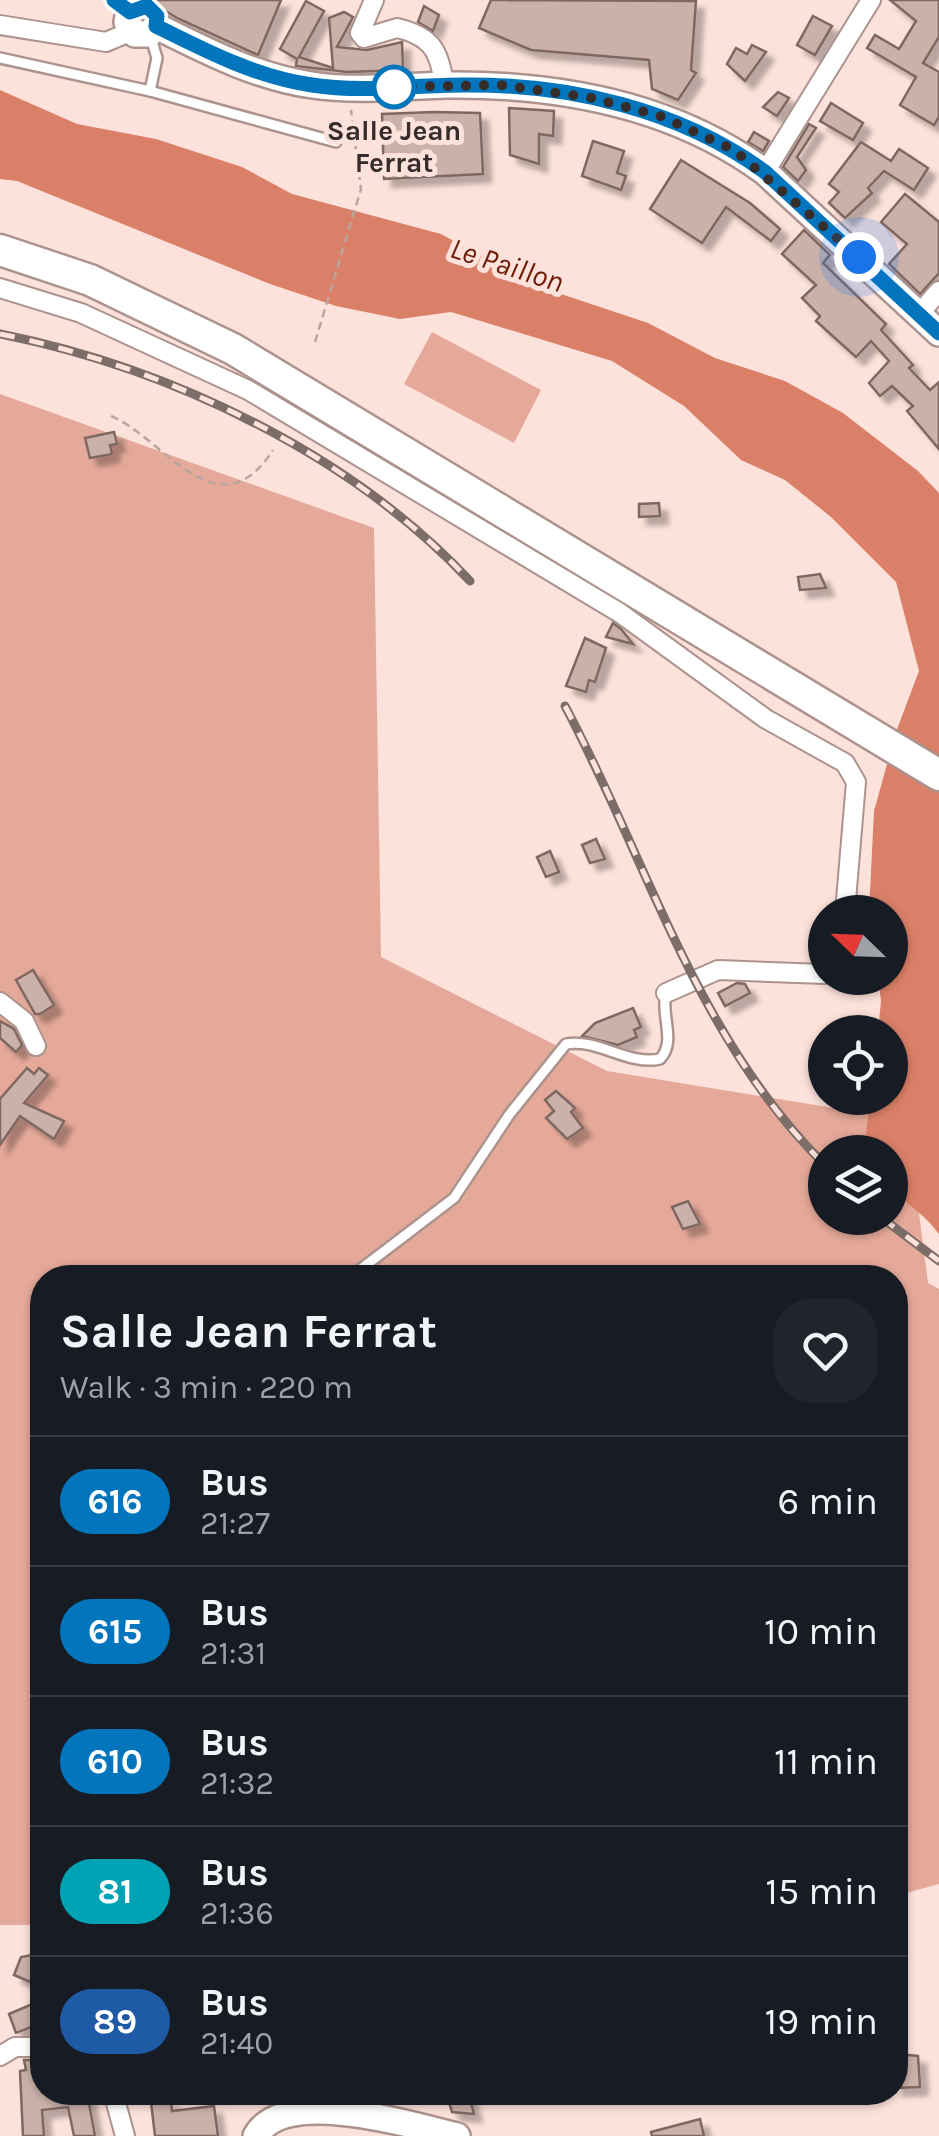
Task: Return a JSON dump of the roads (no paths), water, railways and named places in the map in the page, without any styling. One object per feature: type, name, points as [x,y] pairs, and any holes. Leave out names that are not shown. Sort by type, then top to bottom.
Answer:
[{"type":"main road","points":[[0,250],[90,280],[232,349],[840,720],[939,785]]},
{"type":"main road","points":[[0,262],[84,291],[228,359],[840,720],[939,774]]},
{"type":"street","points":[[374,0],[360,33],[364,38],[397,28],[434,44],[441,58],[444,85]]},
{"type":"street","points":[[765,172],[871,0]]},
{"type":"street","points":[[0,25],[106,42],[138,15],[258,73],[348,89],[444,85],[549,90],[633,108],[701,133],[765,172],[939,333]]},
{"type":"street","points":[[0,288],[82,313],[248,390],[620,614],[766,719],[845,764],[856,782],[847,895]]},
{"type":"street","points":[[919,314],[939,291]]},
{"type":"street","points":[[666,993],[718,970],[808,973]]},
{"type":"street","points":[[0,1002],[24,1021],[36,1046]]},
{"type":"street","points":[[0,2056],[16,2047],[30,2048]]},
{"type":"street","points":[[116,2105],[124,2136]]},
{"type":"street","points":[[296,2113],[302,2105]]},
{"type":"street","points":[[256,2136],[269,2120],[296,2113],[343,2112],[457,2136]]},
{"type":"lane","points":[[138,15],[157,58],[150,91]]},
{"type":"lane","points":[[0,58],[150,91],[336,142]]},
{"type":"lane","points":[[366,1265],[454,1198],[508,1115],[566,1044],[590,1045],[649,1061],[660,1059],[668,1042],[663,1004],[666,993]]},
{"type":"railway","points":[[0,334],[128,369],[254,423],[314,456],[370,494],[423,535],[470,581]]},
{"type":"railway","points":[[565,706],[708,1005],[742,1062],[808,1146]]},
{"type":"railway","points":[[905,1235],[939,1261]]},
{"type":"place","name":"Salle Jean Ferrat","points":[[394,87]]},
{"type":"water label","name":"Le Paillon","points":[[507,265]]}]
